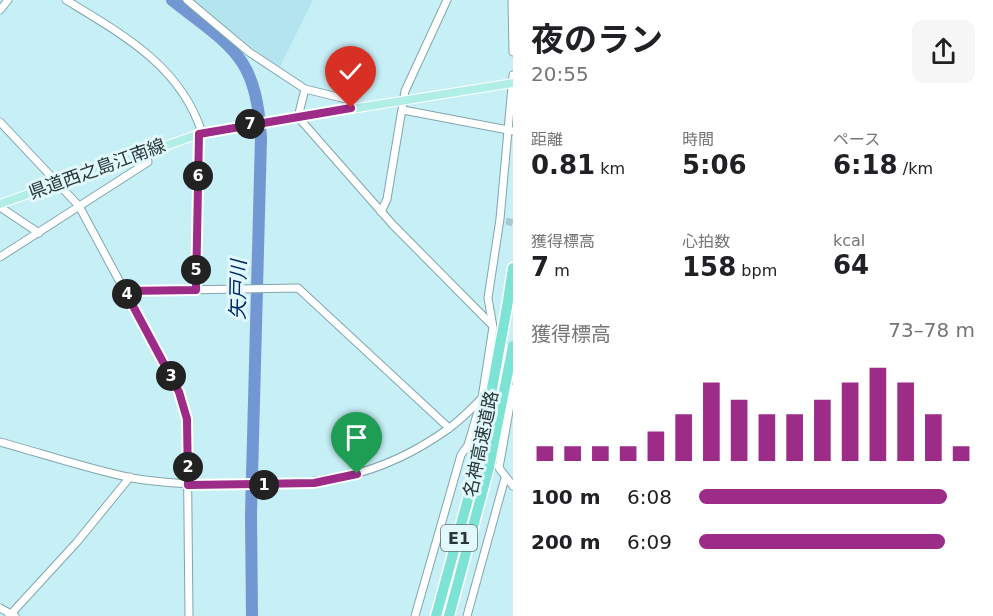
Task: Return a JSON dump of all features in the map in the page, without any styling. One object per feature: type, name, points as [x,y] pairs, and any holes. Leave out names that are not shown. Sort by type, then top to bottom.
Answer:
[{"type":"highway","name":"名神高速道路","points":[[436,616],[479,459],[513,268]]},
{"type":"highway","name":"名神高速道路","points":[[449,616],[494,467],[513,346]]},
{"type":"main road","name":"県道西之島江南線","points":[[0,205],[146,151],[200,134],[244,125],[513,83]]},
{"type":"street","points":[[0,10],[8,0]]},
{"type":"street","points":[[66,0],[136,43],[152,57],[189,101],[200,134],[196,290]]},
{"type":"street","points":[[187,0],[249,52],[305,89],[350,100],[351,108]]},
{"type":"street","points":[[381,212],[387,199],[405,91],[447,0]]},
{"type":"street","points":[[512,0],[513,52]]},
{"type":"street","points":[[415,616],[461,455],[468,445],[482,398],[493,327],[488,298],[503,220],[511,131],[513,75]]},
{"type":"street","points":[[305,89],[298,117],[381,212],[513,346]]},
{"type":"street","points":[[403,110],[511,131]]},
{"type":"street","points":[[0,122],[79,206],[179,392],[187,419],[189,616]]},
{"type":"street","points":[[0,257],[148,162],[146,151]]},
{"type":"street","points":[[0,205],[39,233]]},
{"type":"street","points":[[125,291],[298,288],[449,428]]},
{"type":"street","points":[[0,442],[130,477],[188,485],[314,483],[357,474],[417,448],[449,428],[513,365]]},
{"type":"street","points":[[494,467],[513,388]]},
{"type":"street","points":[[468,445],[513,486]]},
{"type":"street","points":[[0,608],[11,615],[77,542],[130,477]]},
{"type":"street","points":[[467,616],[505,478]]},
{"type":"shaded area","points":[[192,0],[313,0],[279,69]]},
{"type":"waterway","name":"矢戸川","points":[[172,0],[211,30],[237,56],[254,88],[258,110],[261,138],[251,514],[252,616]]},
{"type":"tunnel","points":[[506,221],[513,223]]},
{"type":"route","points":[[351,108],[199,134],[196,290],[125,291],[179,392],[187,419],[188,485],[314,483],[334,481],[357,474]]}]
